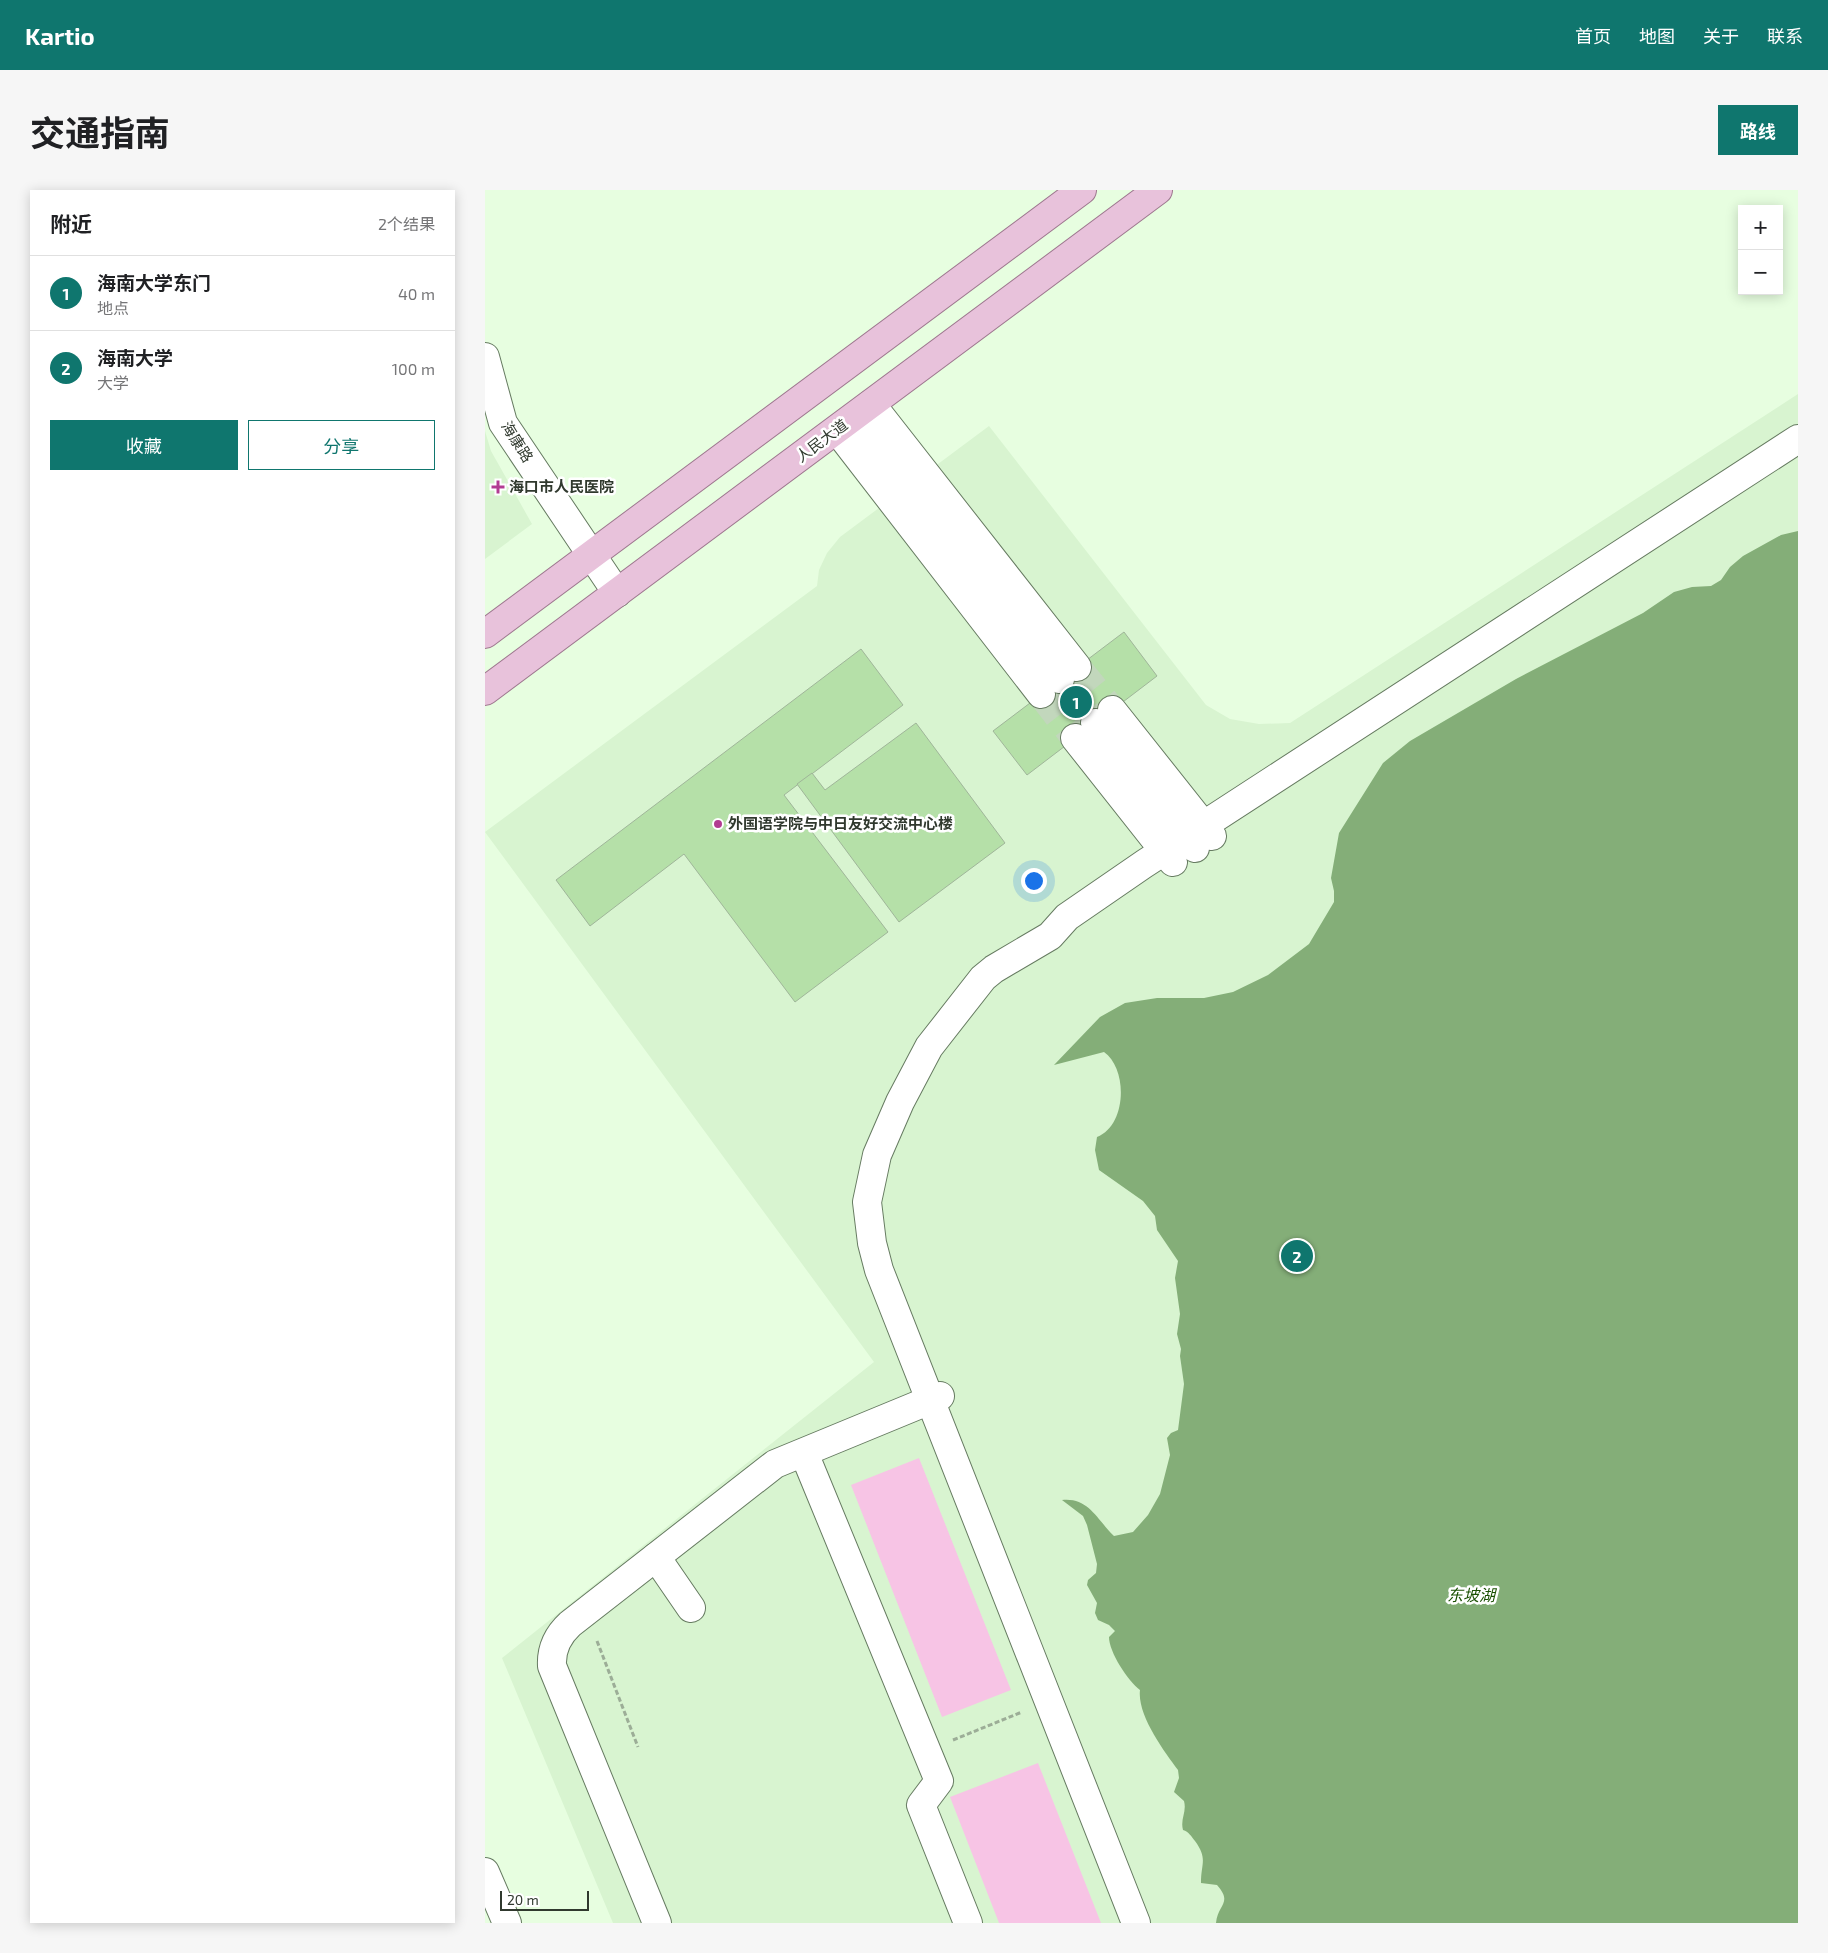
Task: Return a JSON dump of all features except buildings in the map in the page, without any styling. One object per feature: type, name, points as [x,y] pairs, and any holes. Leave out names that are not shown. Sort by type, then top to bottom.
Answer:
[{"type":"main road","points":[[485,634],[1082,190]]},
{"type":"main road","name":"人民大道","points":[[485,691],[1158,190]]},
{"type":"street","name":"海康路","points":[[485,357],[503,422],[617,593]]},
{"type":"street","points":[[854,417],[911,490],[1060,680],[911,490],[854,417]]},
{"type":"street","points":[[1189,843],[1798,439]]},
{"type":"street","points":[[1149,1923],[939,1407],[879,1270],[868,1222],[867,1202],[877,1155],[900,1102],[929,1047],[983,978],[994,969],[1050,936],[1067,917],[1189,843],[1798,455]]},
{"type":"street","points":[[1189,843],[1101,733],[1189,843]]},
{"type":"street","points":[[670,1923],[567,1671],[566,1661],[569,1652],[661,1564],[775,1464],[799,1464],[939,1407]]},
{"type":"street","points":[[939,1407],[1049,1701],[1136,1923]]},
{"type":"street","points":[[799,1464],[939,1781],[921,1805],[968,1923]]},
{"type":"street","points":[[799,1464],[921,1785],[906,1811],[951,1923]]},
{"type":"street","points":[[661,1564],[691,1608]]},
{"type":"street","points":[[657,1923],[554,1671],[551,1657],[557,1640],[566,1628],[661,1564]]},
{"type":"street","points":[[485,1872],[507,1923]]},
{"type":"path","points":[[592,1630],[638,1747]]},
{"type":"path","points":[[927,1751],[1049,1701]]},
{"type":"shaded area","points":[[1798,394],[1798,1923],[613,1923],[502,1658],[874,1362],[485,832],[817,586],[819,570],[827,553],[840,537],[989,426],[1206,705],[1230,719],[1259,724],[1290,723]]},
{"type":"shaded area","name":"海口市人民医院","points":[[485,431],[491,451],[532,524],[485,559]]},
{"type":"shaded area","points":[[919,1458],[1011,1690],[942,1717],[851,1485]]},
{"type":"shaded area","points":[[1038,1763],[1101,1923],[999,1923],[950,1797]]},
{"type":"water","name":"东坡湖","points":[[1798,531],[1798,1923],[1216,1923],[1224,1896],[1217,1885],[1201,1883],[1203,1857],[1191,1836],[1183,1830],[1184,1801],[1174,1792],[1179,1778],[1178,1770],[1159,1743],[1147,1721],[1140,1700],[1140,1690],[1125,1673],[1112,1650],[1109,1637],[1115,1631],[1109,1625],[1098,1620],[1095,1613],[1097,1603],[1087,1585],[1088,1580],[1096,1573],[1097,1564],[1087,1525],[1083,1516],[1062,1500],[1079,1502],[1086,1506],[1114,1536],[1133,1532],[1148,1515],[1160,1494],[1170,1455],[1167,1438],[1171,1433],[1178,1430],[1184,1384],[1180,1356],[1181,1349],[1177,1334],[1180,1314],[1175,1278],[1178,1261],[1157,1230],[1155,1216],[1143,1201],[1099,1170],[1095,1150],[1097,1137],[1107,1131],[1114,1121],[1119,1109],[1121,1096],[1117,1071],[1112,1060],[1104,1052],[1054,1065],[1100,1017],[1125,1003],[1157,998],[1204,998],[1233,992],[1268,975],[1309,944],[1334,902],[1331,878],[1339,833],[1383,763],[1410,741],[1516,679],[1643,613],[1674,592],[1692,587],[1711,586],[1721,580],[1730,567],[1743,556],[1781,535]]},
{"type":"tunnel","points":[[1077,667],[1112,710]]},
{"type":"tunnel","points":[[1060,679],[1095,723]]},
{"type":"tunnel","points":[[1041,694],[1075,738]]},
{"type":"place","name":"海口市人民医院","points":[[498,487]]},
{"type":"place","name":"海南大学东门","points":[[1076,702]]},
{"type":"place","name":"外国语学院与中日友好交流中心楼","points":[[718,824]]},
{"type":"place","name":"海南大学","points":[[1297,1256]]}]
